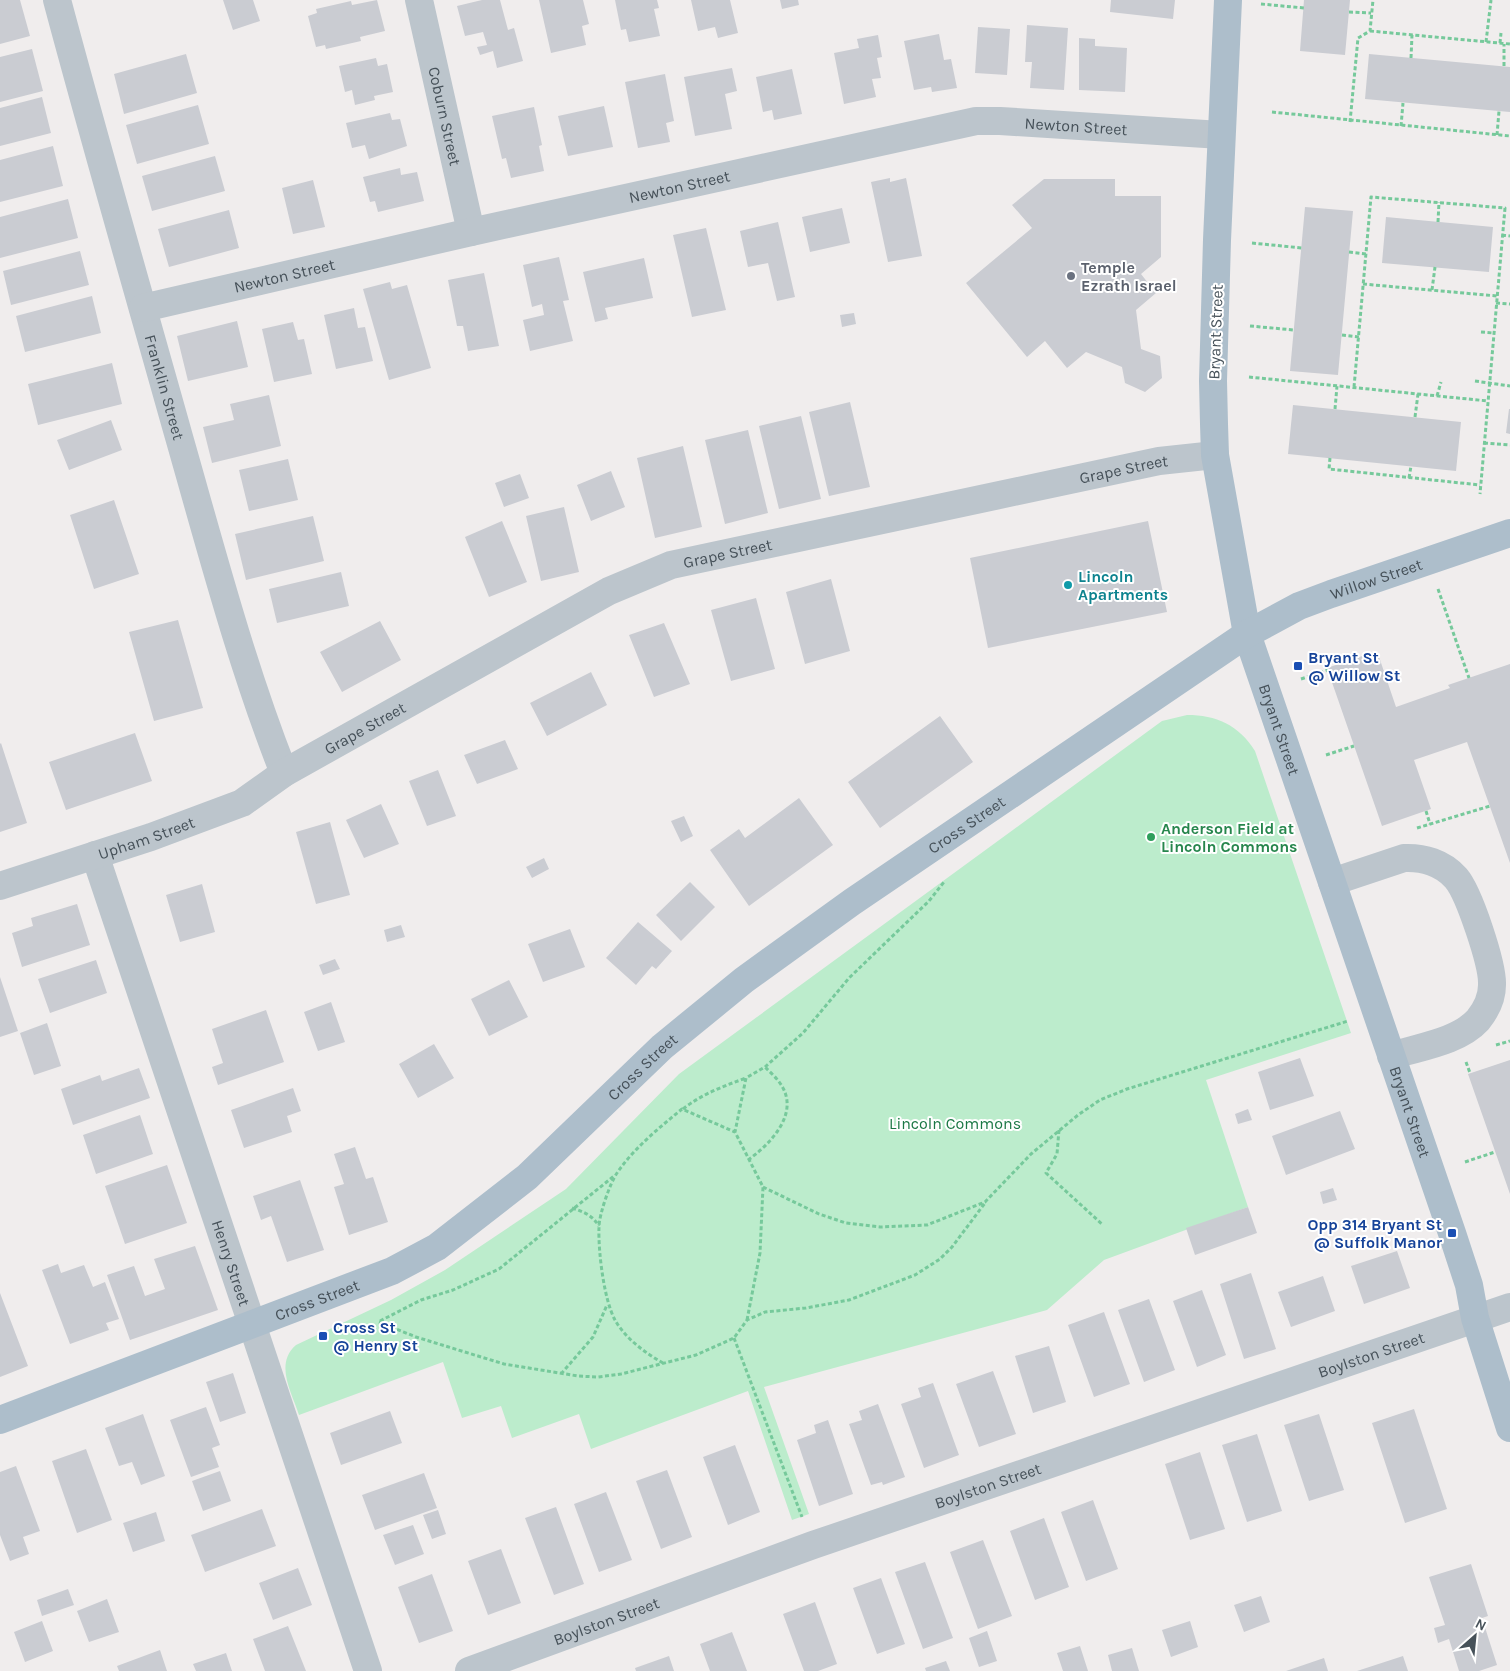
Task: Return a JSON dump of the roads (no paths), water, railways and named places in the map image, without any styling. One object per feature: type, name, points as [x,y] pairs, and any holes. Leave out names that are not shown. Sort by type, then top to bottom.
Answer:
[{"type":"main road","name":"Bryant Street","points":[[1228,0],[1221,135],[1213,381],[1215,454],[1247,634],[1452,1233],[1469,1285],[1475,1318],[1510,1428]]},
{"type":"main road","name":"Willow Street","points":[[1247,634],[1299,606],[1381,575],[1510,533]]},
{"type":"main road","name":"Cross Street","points":[[0,1420],[392,1271],[437,1247],[527,1177],[662,1047],[759,969],[852,902],[1247,634]]},
{"type":"street","name":"Franklin Street","points":[[57,0],[143,308],[259,709],[284,773]]},
{"type":"street","name":"Coburn Street","points":[[419,0],[471,232]]},
{"type":"street","name":"Newton Street","points":[[143,308],[471,232],[976,121],[1000,120],[1221,135]]},
{"type":"street","name":"Grape Street","points":[[284,773],[602,595],[634,578],[671,565],[1159,461],[1215,454]]},
{"type":"street","name":"Upham Street","points":[[0,886],[242,803],[258,794],[284,773]]},
{"type":"street","name":"Henry Street","points":[[95,855],[368,1671]]},
{"type":"street","points":[[1332,882],[1393,861],[1416,858],[1432,862],[1447,870],[1462,887],[1470,905],[1491,969],[1492,986],[1486,1007],[1473,1025],[1459,1034],[1391,1056]]},
{"type":"street","name":"Boylston Street","points":[[469,1671],[812,1545],[1510,1307]]},
{"type":"place","name":"Temple Ezrath Israel","points":[[1071,276]]},
{"type":"place","name":"Lincoln Apartments","points":[[1068,585]]},
{"type":"place","name":"Bryant St @ Willow St","points":[[1298,666]]},
{"type":"place","name":"Anderson Field at Lincoln Commons","points":[[1151,837]]},
{"type":"place","name":"Opp 314 Bryant St @ Suffolk Manor","points":[[1452,1233]]},
{"type":"place","name":"Cross St @ Henry St","points":[[323,1336]]},
{"type":"park label","name":"Lincoln Commons","points":[[955,1123]]}]
